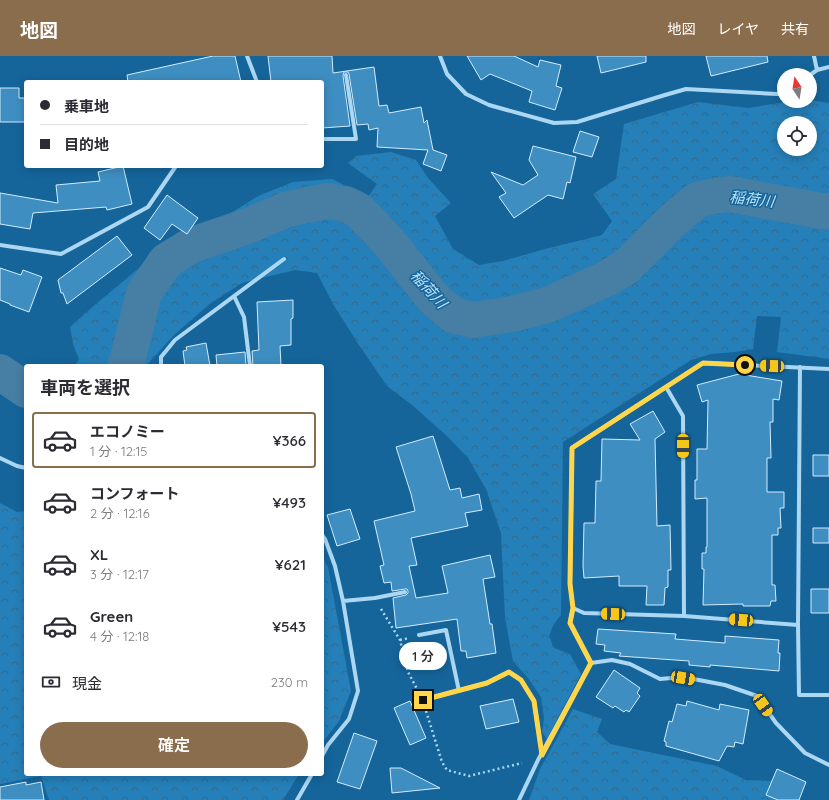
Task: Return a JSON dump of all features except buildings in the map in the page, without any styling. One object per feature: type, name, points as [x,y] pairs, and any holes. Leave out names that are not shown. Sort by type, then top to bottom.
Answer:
[{"type":"street","points":[[247,56],[256,80]]},
{"type":"street","points":[[440,56],[447,74],[466,94],[489,105],[554,123],[577,122],[686,89],[777,94]]},
{"type":"street","points":[[814,56],[817,68]]},
{"type":"street","points":[[817,70],[829,67]]},
{"type":"street","points":[[324,139],[356,140],[346,75]]},
{"type":"street","points":[[0,245],[61,254],[148,207],[175,168]]},
{"type":"street","points":[[161,364],[161,356],[175,340],[284,259]]},
{"type":"street","points":[[234,296],[244,317],[250,364]]},
{"type":"street","points":[[591,663],[570,623],[573,608],[570,584],[572,448],[703,363],[829,368]]},
{"type":"street","points":[[800,367],[798,625],[799,695],[829,694]]},
{"type":"street","points":[[666,387],[683,416],[684,616]]},
{"type":"street","points":[[0,458],[24,468]]},
{"type":"street","points":[[324,538],[335,566],[343,601],[358,691],[349,719],[328,745],[324,752]]},
{"type":"street","points":[[343,601],[375,598],[404,592]]},
{"type":"street","points":[[573,608],[584,613],[684,616],[798,625]]},
{"type":"street","points":[[419,635],[446,630],[459,691]]},
{"type":"street","points":[[591,663],[612,660],[630,664],[660,679],[683,678],[725,685],[757,696],[776,723],[805,753],[829,765]]},
{"type":"street","points":[[519,800],[538,760],[591,663]]},
{"type":"street","points":[[423,700],[487,683],[509,672],[521,680],[534,701],[542,755]]},
{"type":"street","points":[[297,800],[311,776]]},
{"type":"path","points":[[375,598],[400,640],[408,672],[423,700],[442,762],[447,770],[469,776],[538,760]]},
{"type":"green space","points":[[817,101],[829,103],[829,359],[777,352],[781,317],[757,316],[753,349],[711,354],[691,360],[563,442],[561,615],[554,624],[549,636],[554,648],[570,654],[581,674],[547,739],[542,732],[544,718],[541,697],[528,678],[513,661],[505,618],[501,533],[486,489],[468,458],[448,437],[412,405],[387,386],[333,304],[317,273],[295,270],[242,283],[211,303],[175,334],[148,364],[76,364],[79,359],[73,344],[70,327],[174,239],[209,227],[258,196],[293,182],[332,179],[368,197],[377,184],[348,163],[356,156],[391,152],[416,160],[428,178],[451,203],[435,216],[453,249],[479,265],[503,261],[602,235],[612,221],[593,194],[616,179],[624,124],[698,102],[748,108],[777,103],[777,108],[817,108]]},
{"type":"green space","points":[[0,503],[17,512],[24,511],[24,776],[41,776],[0,784]]},
{"type":"green space","points":[[324,560],[328,567],[351,691],[339,721],[324,740]]},
{"type":"green space","points":[[573,709],[602,719],[597,732],[610,744],[717,766],[746,780],[781,781],[792,800],[529,800],[540,769]]},
{"type":"green space","points":[[41,776],[298,776],[283,800],[49,800]]},
{"type":"waterway","name":"稲荷川","points":[[126,364],[144,293],[166,261],[192,245],[245,227],[288,209],[326,201],[346,204],[358,210],[388,241],[434,299],[453,315],[473,320],[512,314],[547,305],[606,279],[626,267],[673,220],[697,200],[730,194],[821,211],[829,211]]},
{"type":"waterway","name":"稲荷川","points":[[0,372],[24,389]]},
{"type":"route","points":[[423,700],[487,683],[509,672],[521,680],[534,701],[542,755],[591,663],[570,623],[573,608],[570,584],[572,448],[703,363],[745,365]]}]
